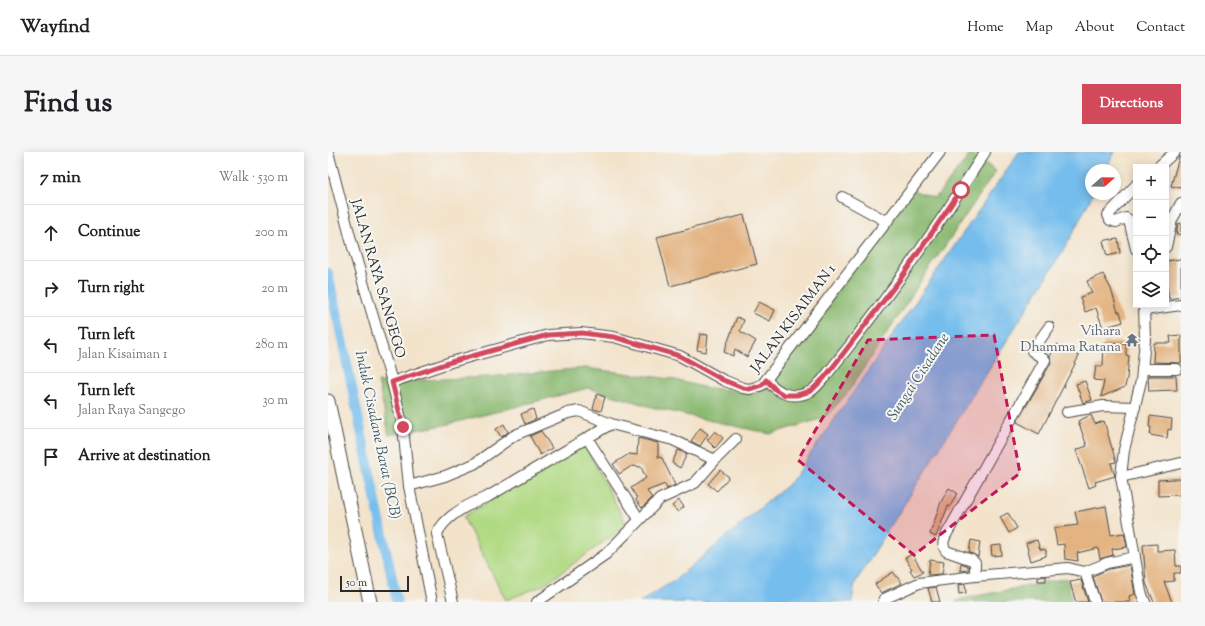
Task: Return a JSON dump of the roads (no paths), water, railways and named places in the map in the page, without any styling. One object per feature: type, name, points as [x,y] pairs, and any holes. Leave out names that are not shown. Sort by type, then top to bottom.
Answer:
[{"type":"main road","points":[[328,401],[370,602]]},
{"type":"street","name":"JALAN RAYA SANGEGO","points":[[328,152],[352,244],[392,382],[403,427],[409,486],[432,602]]},
{"type":"street","name":"JALAN KISAIMAN 1","points":[[392,382],[451,362],[548,335],[582,333],[614,337],[680,356],[723,380],[743,388],[750,389],[762,385],[940,152]]},
{"type":"street","points":[[766,380],[776,390],[784,395],[797,395],[811,391],[824,378],[901,278],[985,152]]},
{"type":"street","points":[[1161,164],[1175,152]]},
{"type":"street","points":[[1133,189],[1108,215],[1110,220],[1116,222],[1126,218],[1129,220],[1133,237]]},
{"type":"street","points":[[842,197],[886,222]]},
{"type":"street","points":[[1168,236],[1172,220],[1181,203]]},
{"type":"street","points":[[1169,306],[1181,305]]},
{"type":"street","points":[[1144,308],[1145,340],[1142,369],[1135,407],[1124,450],[1121,477],[1145,602]]},
{"type":"street","points":[[975,576],[975,563],[972,560],[946,551],[943,541],[1045,360],[1032,351],[1048,327]]},
{"type":"street","points":[[1142,369],[1176,369]]},
{"type":"street","points":[[1067,412],[1103,406],[1135,407]]},
{"type":"street","points":[[409,486],[445,476],[474,464],[515,435],[568,413],[579,412],[611,424],[673,440],[715,460]]},
{"type":"street","points":[[453,602],[437,534],[440,526],[471,503],[489,496],[611,424]]},
{"type":"street","points":[[587,438],[640,519]]},
{"type":"street","points":[[537,602],[606,554],[660,499],[695,483],[736,439]]},
{"type":"street","points":[[1121,477],[1181,463]]},
{"type":"street","points":[[884,602],[884,599],[919,583],[975,576],[1068,568],[1085,572],[1096,566],[1135,556]]},
{"type":"street","points":[[1085,572],[1095,602]]},
{"type":"water","name":"Sungai Cisadane","points":[[1019,152],[1115,152],[1108,164],[1085,164],[1085,200],[1090,200],[1066,246],[855,583],[852,602],[640,602],[675,580],[791,482]]},
{"type":"waterway","name":"Induk Cisadane Barat (BCB)","points":[[328,273],[397,602]]},
{"type":"place","name":"Vihara Dhamma Ratana","points":[[1132,340]]}]
